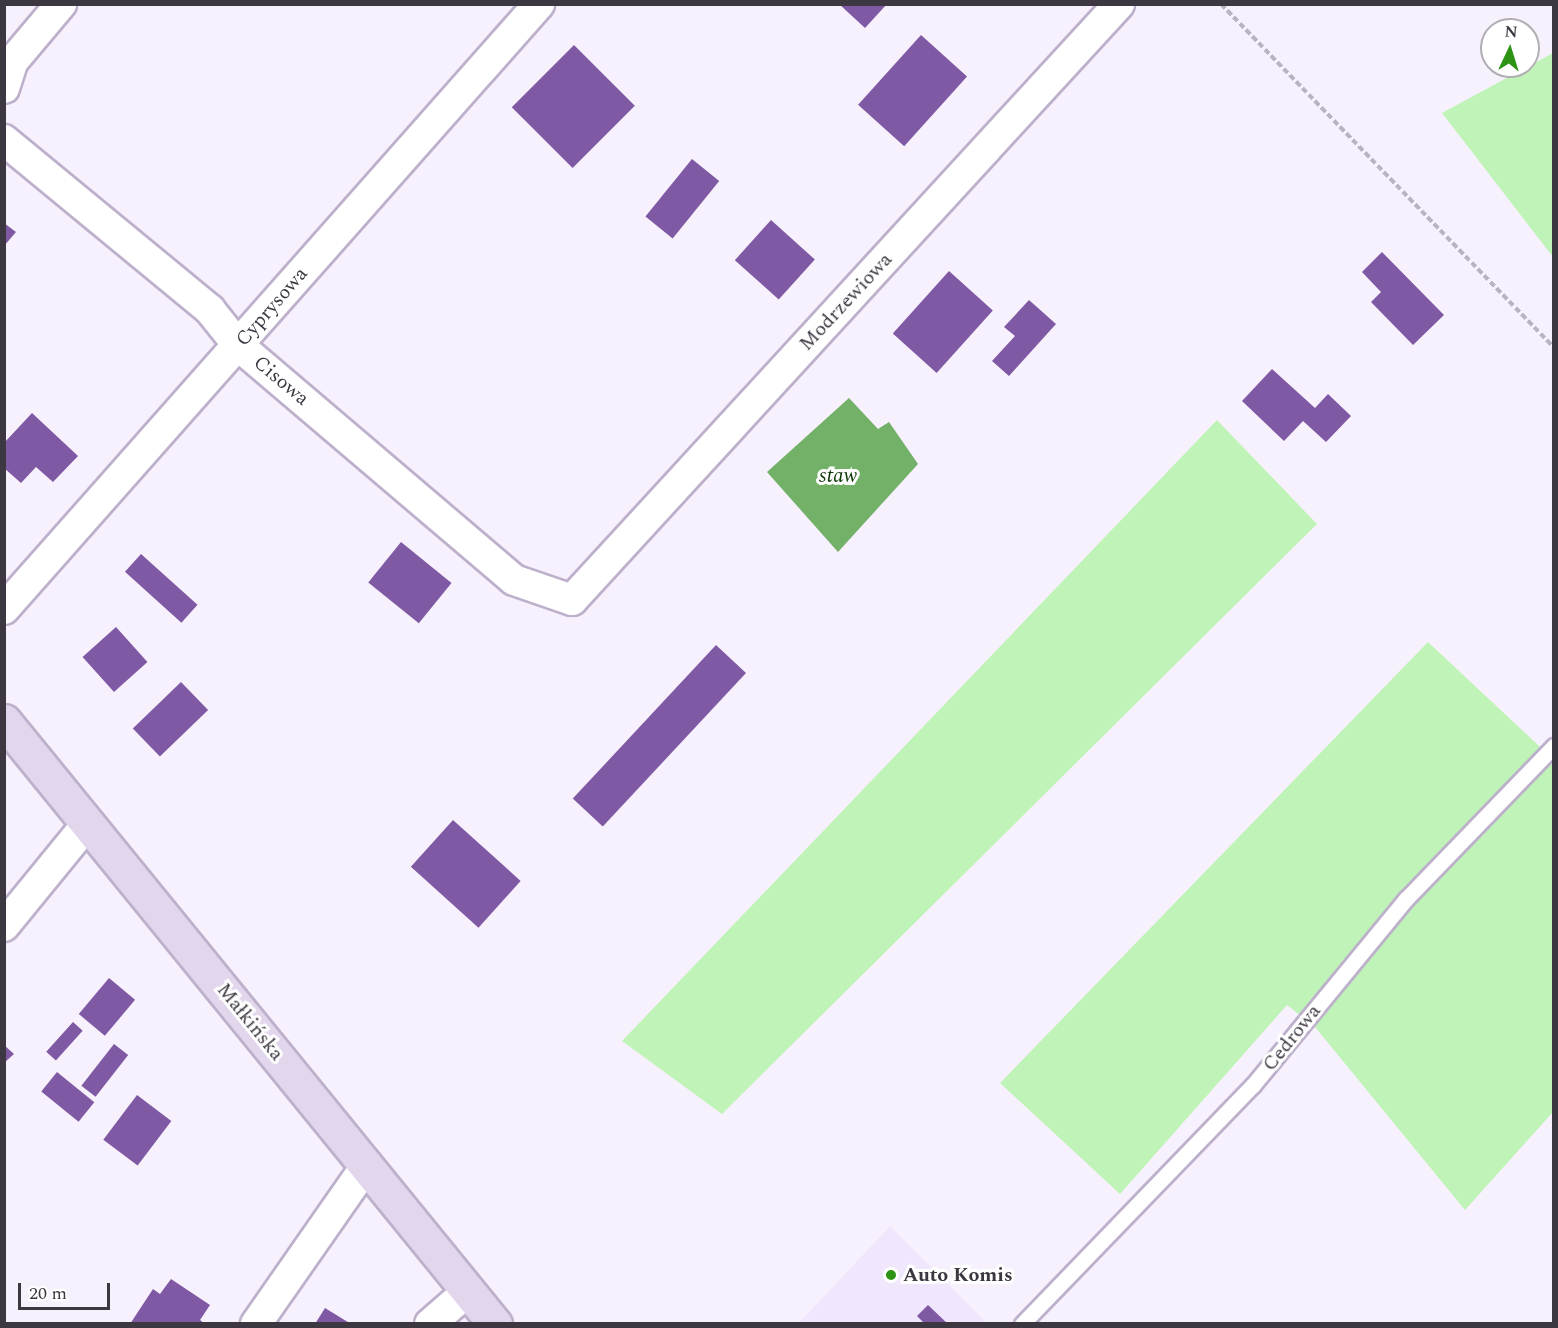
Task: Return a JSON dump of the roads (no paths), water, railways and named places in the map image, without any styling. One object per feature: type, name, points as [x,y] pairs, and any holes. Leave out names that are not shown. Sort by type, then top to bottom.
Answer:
[{"type":"main road","name":"Małkińska","points":[[4,721],[495,1323]]},
{"type":"street","points":[[4,88],[14,61],[61,4]]},
{"type":"street","name":"Cyprysowa","points":[[4,609],[539,4]]},
{"type":"street","name":"Modrzewiowa","points":[[572,600],[1119,4]]},
{"type":"street","name":"Cisowa","points":[[4,140],[210,310],[238,345],[514,580],[572,600]]},
{"type":"street","points":[[4,926],[88,823]]},
{"type":"street","points":[[256,1323],[367,1165]]},
{"type":"street","points":[[430,1323],[468,1291]]},
{"type":"lane","name":"Cedrowa","points":[[1022,1323],[1253,1085],[1406,899],[1554,746]]},
{"type":"water","name":"staw","points":[[849,398],[878,429],[889,422],[918,464],[838,552],[767,472]]},
{"type":"place","name":"Auto Komis","points":[[891,1275]]}]
